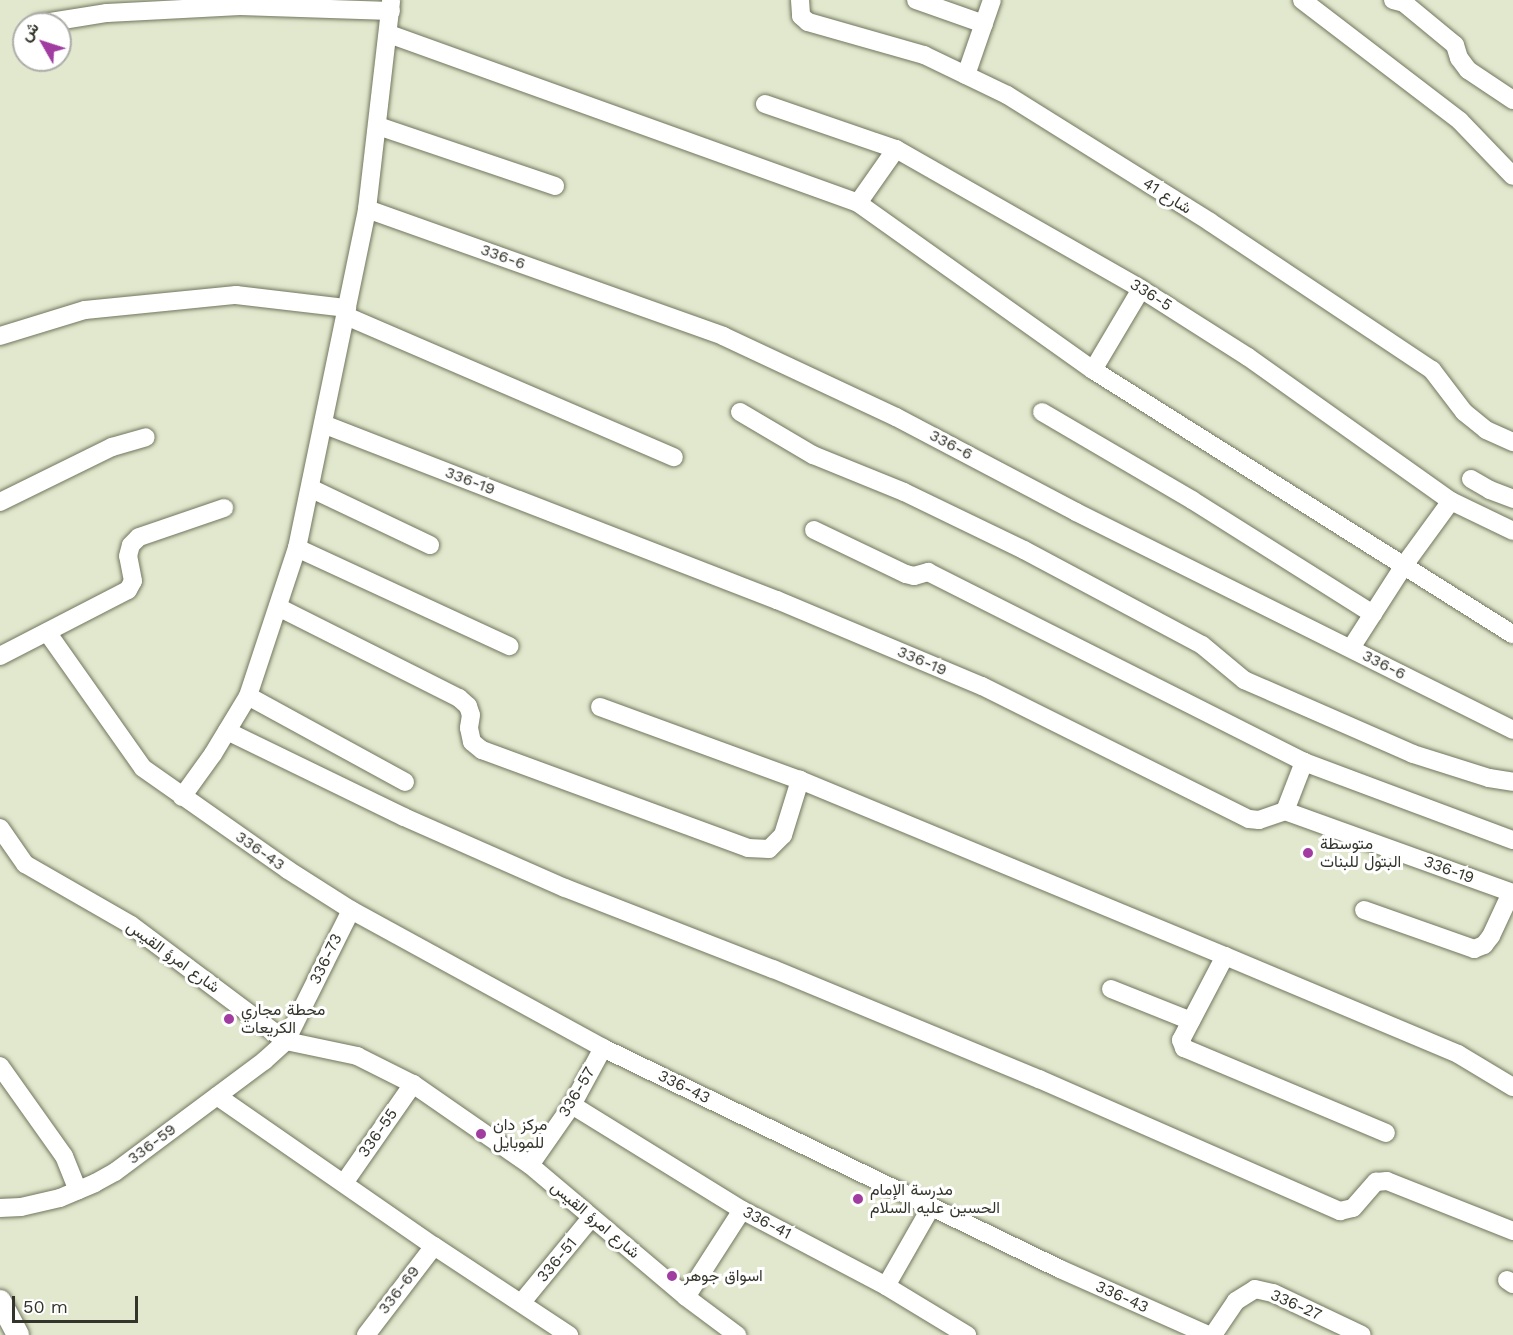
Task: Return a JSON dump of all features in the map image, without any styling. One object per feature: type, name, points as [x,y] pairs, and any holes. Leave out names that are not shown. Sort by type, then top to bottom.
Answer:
[{"type":"street","name":"شارع 41","points":[[800,0],[801,16],[808,22],[924,55],[1007,95],[1210,222],[1432,370],[1464,412],[1486,430],[1513,442]]},
{"type":"street","points":[[916,0],[984,24]]},
{"type":"street","points":[[966,75],[992,0]]},
{"type":"street","points":[[1302,0],[1460,121],[1513,176]]},
{"type":"street","points":[[1393,0],[1404,3],[1455,45],[1459,58],[1468,70],[1513,100]]},
{"type":"street","points":[[72,19],[107,13],[240,6],[391,6],[367,208],[297,548],[248,696],[182,797]]},
{"type":"street","points":[[389,34],[858,203],[1094,370],[1513,634]]},
{"type":"street","name":"336-5","points":[[765,104],[896,148],[1141,289],[1248,357],[1451,501],[1513,531]]},
{"type":"street","points":[[378,126],[555,186]]},
{"type":"street","points":[[858,203],[896,148]]},
{"type":"street","name":"336-6","points":[[367,208],[723,336],[896,417],[1076,512],[1513,730]]},
{"type":"street","points":[[1094,370],[1141,289]]},
{"type":"street","points":[[0,336],[85,310],[236,295],[346,312],[674,457]]},
{"type":"street","points":[[740,412],[813,454],[904,492],[1098,589],[1202,645],[1244,680],[1413,754],[1489,778],[1513,782]]},
{"type":"street","points":[[1042,412],[1192,500],[1373,614]]},
{"type":"street","name":"336-19","points":[[323,424],[777,600],[982,686],[1249,819],[1259,820],[1285,811],[1512,893]]},
{"type":"street","points":[[0,502],[112,447],[147,437]]},
{"type":"street","points":[[1471,479],[1513,499]]},
{"type":"street","points":[[310,488],[430,545]]},
{"type":"street","points":[[1351,648],[1405,564],[1451,501]]},
{"type":"street","points":[[0,656],[128,590],[133,581],[128,556],[131,545],[139,537],[224,508]]},
{"type":"street","points":[[814,530],[906,574],[914,576],[928,572],[1304,762],[1513,840]]},
{"type":"street","points":[[297,548],[509,645]]},
{"type":"street","points":[[278,607],[459,698],[468,706],[471,715],[469,728],[472,742],[482,750],[748,849],[769,849],[783,835],[800,780]]},
{"type":"street","name":"336-43","points":[[47,632],[143,768],[288,870],[351,910],[603,1048],[931,1207],[1208,1335]]},
{"type":"street","points":[[248,696],[405,782]]},
{"type":"street","points":[[600,707],[800,780],[1226,956],[1458,1054],[1513,1087]]},
{"type":"street","points":[[227,731],[404,817],[565,888],[773,969],[1039,1079],[1340,1211],[1353,1208],[1376,1182],[1387,1180],[1513,1231]]},
{"type":"street","points":[[1285,811],[1304,762]]},
{"type":"street","name":"شارع امرؤ القيس","points":[[0,828],[25,864],[131,925],[286,1041],[357,1056],[413,1084],[530,1165],[686,1297],[737,1335]]},
{"type":"street","points":[[1364,910],[1474,949],[1484,945],[1491,936],[1512,893]]},
{"type":"street","name":"336-73","points":[[286,1041],[351,910]]},
{"type":"street","points":[[1226,956],[1181,1040],[1184,1048],[1386,1133]]},
{"type":"street","points":[[1111,989],[1191,1021]]},
{"type":"street","name":"336-59","points":[[0,1208],[60,1198],[115,1172],[240,1080],[286,1041]]},
{"type":"street","name":"336-57","points":[[530,1165],[572,1104],[603,1048]]},
{"type":"street","points":[[0,1066],[64,1156],[78,1190]]},
{"type":"street","name":"336-55","points":[[344,1183],[413,1084]]},
{"type":"street","points":[[217,1095],[434,1246],[569,1335]]},
{"type":"street","name":"336-41","points":[[572,1104],[742,1210],[886,1286],[968,1335]]},
{"type":"street","points":[[886,1286],[931,1207]]},
{"type":"street","points":[[686,1297],[742,1210]]},
{"type":"street","name":"336-51","points":[[522,1302],[591,1218]]},
{"type":"street","name":"336-69","points":[[373,1332],[434,1246]]},
{"type":"street","name":"336-27","points":[[1213,1335],[1236,1301],[1255,1289],[1274,1293],[1362,1335]]},
{"type":"street","points":[[0,1301],[18,1335]]},
{"type":"place","name":"متوسطة البتول للبنات","points":[[1308,853]]},
{"type":"place","name":"محطة مجاري الكريعات","points":[[229,1019]]},
{"type":"place","name":"مركز دان للموبايل","points":[[481,1134]]},
{"type":"place","name":"مدرسة الإمام الحسين عليه السلام","points":[[858,1199]]},
{"type":"place","name":"اسواق جوهر","points":[[672,1276]]}]
